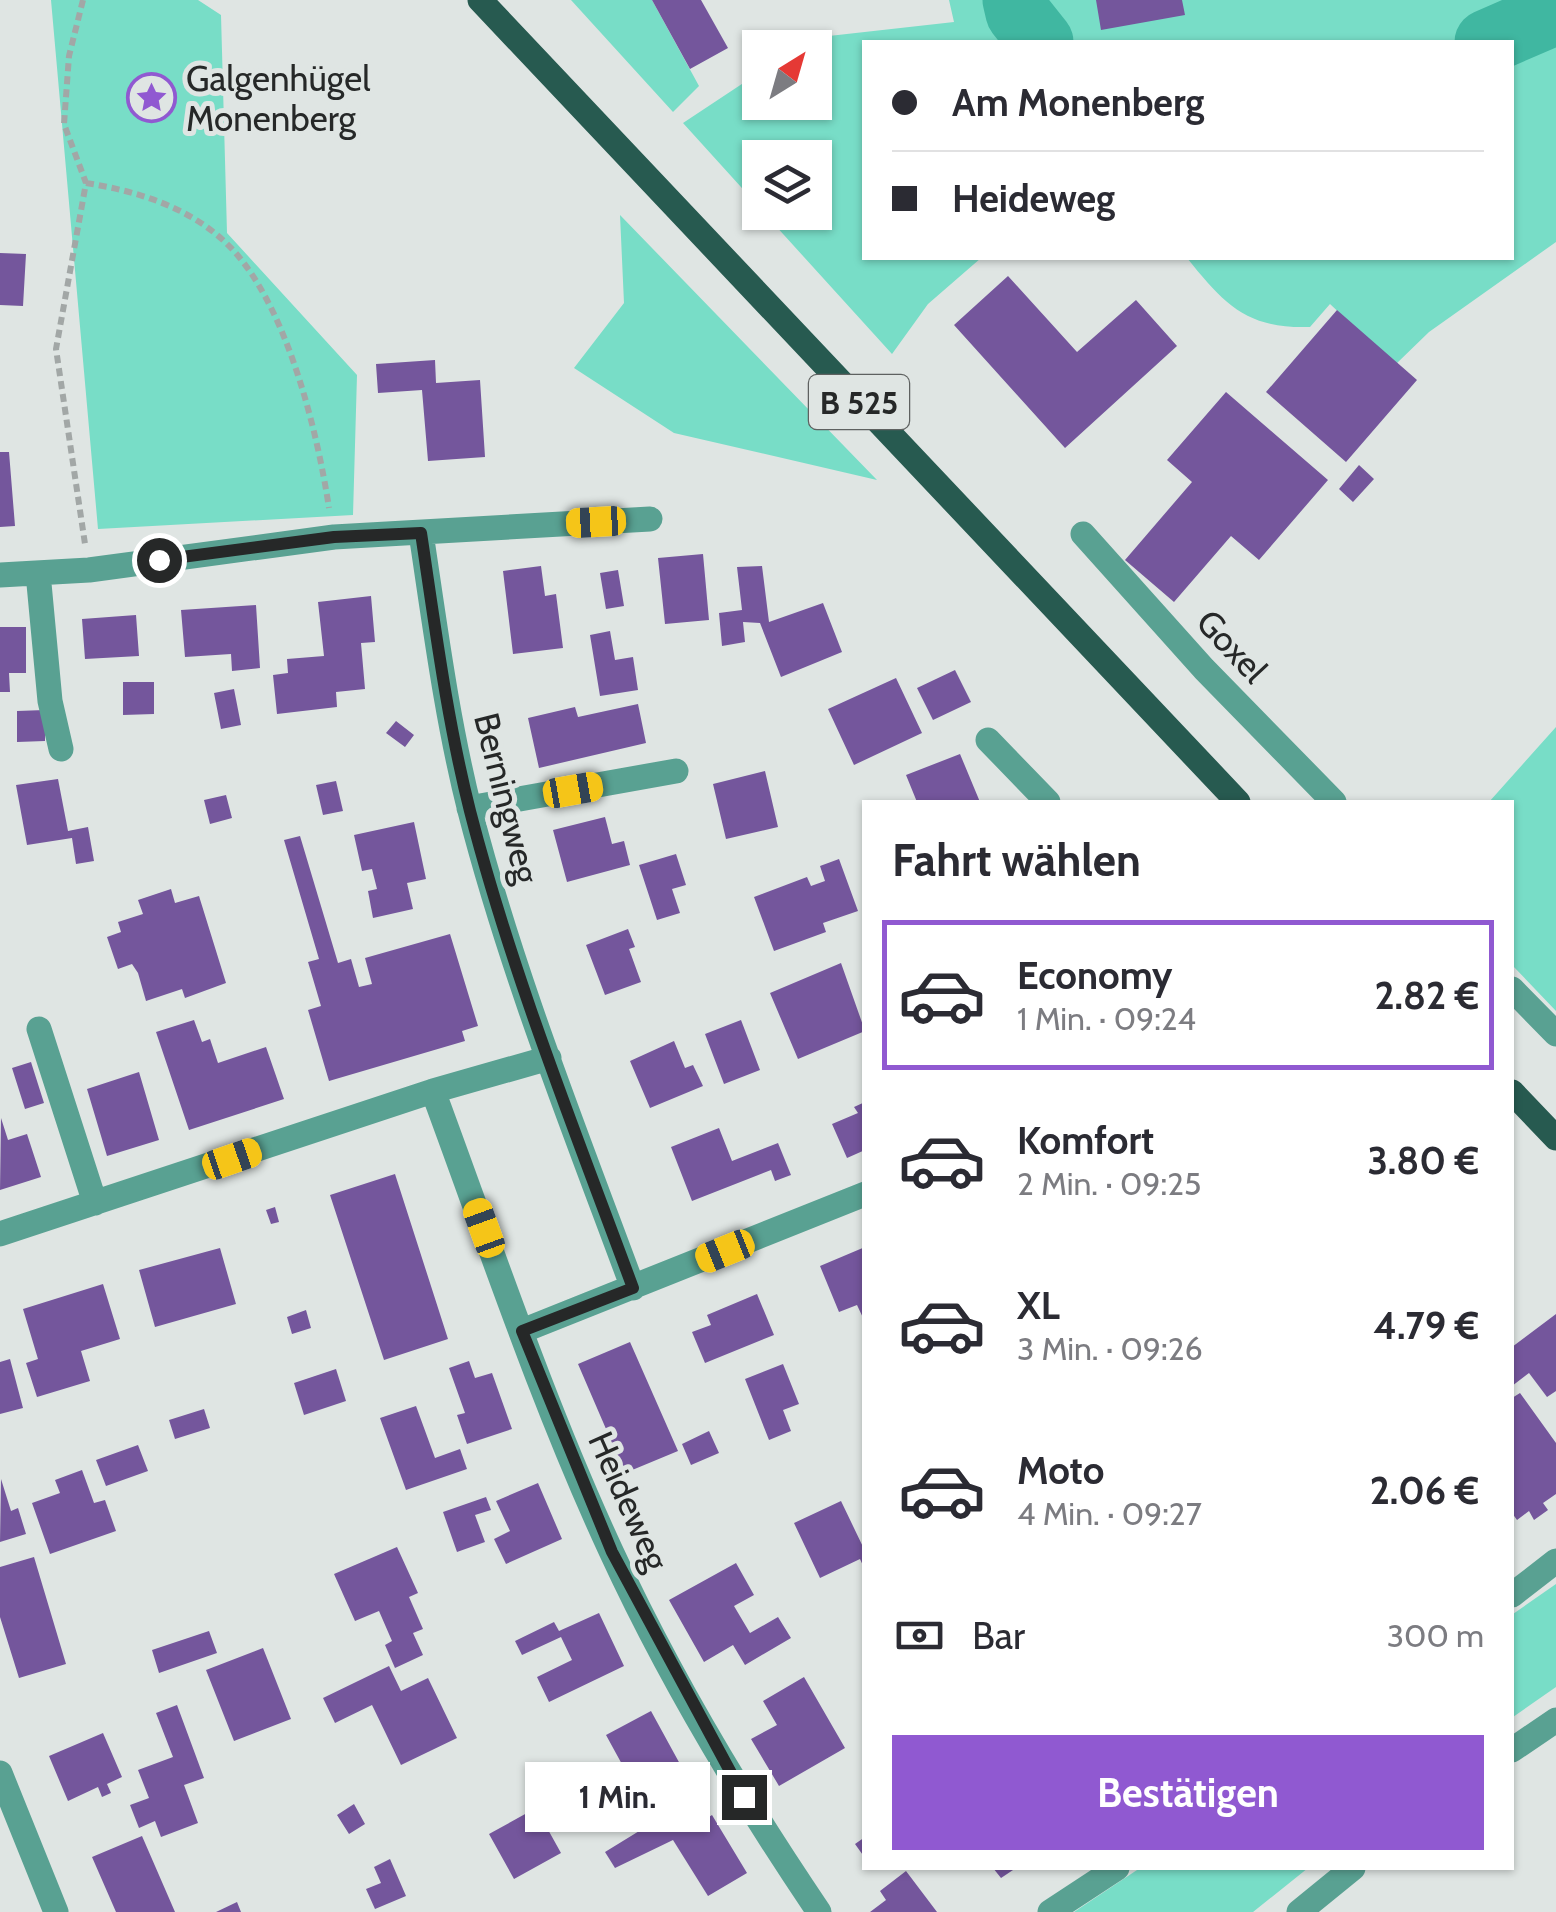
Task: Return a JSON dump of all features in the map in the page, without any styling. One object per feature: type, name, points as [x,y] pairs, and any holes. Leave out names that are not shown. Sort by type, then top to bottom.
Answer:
[{"type":"main road","name":"B 525","points":[[480,0],[1236,800]]},
{"type":"main road","points":[[1514,1094],[1556,1138]]},
{"type":"street","points":[[0,575],[89,570],[334,537],[650,519]]},
{"type":"street","name":"Berningweg","points":[[421,533],[442,672],[469,808],[549,1058],[633,1288]]},
{"type":"street","name":"Goxel","points":[[1083,534],[1204,670],[1332,800]]},
{"type":"street","points":[[38,573],[50,702],[61,748]]},
{"type":"street","points":[[988,740],[1046,800]]},
{"type":"street","points":[[469,808],[676,771]]},
{"type":"street","points":[[1514,991],[1556,1034]]},
{"type":"street","points":[[39,1029],[95,1204]]},
{"type":"street","points":[[0,1234],[433,1091],[549,1058]]},
{"type":"street","name":"Heideweg","points":[[433,1091],[522,1331],[612,1552],[676,1678],[744,1797],[819,1912]]},
{"type":"street","points":[[522,1331],[862,1195]]},
{"type":"street","points":[[1514,1591],[1556,1561]]},
{"type":"street","points":[[1514,1749],[1556,1720]]},
{"type":"street","points":[[0,1774],[56,1912]]},
{"type":"street","points":[[1050,1912],[1115,1870]]},
{"type":"street","points":[[1299,1912],[1351,1870]]},
{"type":"path","points":[[83,0],[69,56],[64,124],[86,183],[56,349],[89,570]]},
{"type":"path","points":[[86,183],[130,190],[175,208],[226,242],[246,270],[266,299],[296,368],[321,454],[334,537]]},
{"type":"green space","points":[[51,0],[198,0],[221,15],[227,233],[357,375],[353,515],[98,529]]},
{"type":"green space","points":[[571,0],[652,0],[699,86],[673,112]]},
{"type":"green space","points":[[949,0],[1556,0],[1556,242],[1429,332],[1395,365],[1330,304],[1310,327],[1270,324],[1226,301],[1189,260],[1514,260],[1514,40],[862,40],[862,260],[979,260],[928,304],[892,354],[779,230],[832,230],[832,140],[742,140],[742,188],[683,123],[742,84],[742,120],[832,120],[832,36],[954,22]]},
{"type":"green space","points":[[620,215],[877,480],[674,433],[574,368],[624,303]]},
{"type":"green space","points":[[1556,727],[1556,1011],[1514,967],[1514,800],[1491,800]]},
{"type":"green space","points":[[1556,1584],[1556,1687],[1514,1716],[1514,1613]]},
{"type":"green space","points":[[1137,1870],[1306,1870],[1253,1912],[1074,1912]]},
{"type":"building","points":[[652,0],[701,0],[728,48],[690,69]]},
{"type":"building","points":[[1096,0],[1182,0],[1185,15],[1101,30]]},
{"type":"building","points":[[0,253],[26,254],[23,306],[0,305]]},
{"type":"building","points":[[1008,276],[1077,352],[1136,300],[1177,346],[1065,448],[954,325]]},
{"type":"building","points":[[1337,310],[1417,380],[1346,462],[1266,392]]},
{"type":"building","points":[[435,360],[436,383],[480,380],[485,457],[428,461],[422,390],[378,393],[376,364]]},
{"type":"building","points":[[1226,392],[1328,480],[1259,560],[1231,536],[1174,602],[1125,560],[1192,482],[1167,460]]},
{"type":"building","points":[[0,452],[9,452],[15,526],[0,527]]},
{"type":"building","points":[[1359,465],[1374,479],[1353,502],[1339,489]]},
{"type":"building","points":[[703,554],[709,620],[665,624],[658,558]]},
{"type":"building","points":[[541,566],[545,596],[556,594],[563,648],[513,654],[503,571]]},
{"type":"building","points":[[762,566],[769,622],[823,603],[842,652],[781,677],[760,623],[743,622],[745,642],[722,646],[719,613],[742,610],[737,567]]},
{"type":"building","points":[[618,570],[624,606],[606,609],[600,573]]},
{"type":"building","points":[[371,596],[375,642],[361,643],[365,689],[336,692],[337,707],[277,714],[273,675],[288,673],[287,659],[324,656],[318,602]]},
{"type":"building","points":[[256,605],[260,668],[232,671],[231,654],[185,657],[181,610]]},
{"type":"building","points":[[136,615],[139,656],[85,659],[82,619]]},
{"type":"building","points":[[0,627],[26,627],[26,673],[9,673],[10,692],[0,692]]},
{"type":"building","points":[[610,631],[615,660],[633,657],[638,690],[600,696],[590,635]]},
{"type":"building","points":[[955,670],[971,702],[933,720],[917,688]]},
{"type":"building","points":[[896,678],[922,733],[854,765],[828,709]]},
{"type":"building","points":[[123,682],[154,682],[154,714],[123,715]]},
{"type":"building","points":[[234,689],[241,725],[221,729],[214,693]]},
{"type":"building","points":[[638,704],[646,743],[539,768],[528,718],[575,707],[578,717]]},
{"type":"building","points":[[45,710],[45,741],[17,742],[17,711]]},
{"type":"building","points":[[396,721],[414,735],[405,747],[386,733]]},
{"type":"building","points":[[960,754],[979,800],[916,800],[906,775]]},
{"type":"building","points":[[765,771],[778,827],[726,839],[713,784]]},
{"type":"building","points":[[58,779],[68,831],[88,827],[94,861],[76,864],[72,838],[27,845],[16,785]]},
{"type":"building","points":[[336,781],[343,811],[323,815],[316,785]]},
{"type":"building","points":[[226,795],[232,818],[210,824],[204,800]]},
{"type":"building","points":[[605,817],[612,844],[624,841],[630,865],[567,882],[553,830]]},
{"type":"building","points":[[414,822],[426,879],[407,883],[413,909],[373,918],[368,891],[377,889],[372,869],[362,871],[354,835]]},
{"type":"building","points":[[300,836],[338,963],[351,959],[359,987],[372,984],[365,958],[450,934],[478,1026],[462,1031],[465,1041],[329,1081],[308,1010],[321,1006],[308,962],[319,959],[284,840]]},
{"type":"building","points":[[676,854],[686,885],[672,889],[680,913],[657,920],[639,865]]},
{"type":"building","points":[[839,859],[858,911],[823,923],[826,932],[774,951],[754,897],[807,877],[811,886],[825,881],[820,866]]},
{"type":"building","points":[[171,889],[175,903],[199,896],[226,983],[185,998],[182,989],[146,1001],[138,973],[132,964],[118,969],[107,937],[121,932],[118,922],[143,914],[138,900]]},
{"type":"building","points":[[628,929],[635,947],[629,949],[641,982],[605,995],[586,945]]},
{"type":"building","points":[[841,963],[862,1032],[798,1059],[770,993]]},
{"type":"building","points":[[194,1020],[202,1042],[210,1039],[218,1063],[266,1047],[284,1099],[189,1130],[156,1032]]},
{"type":"building","points":[[741,1020],[760,1070],[724,1084],[705,1034]]},
{"type":"building","points":[[674,1041],[685,1068],[693,1065],[703,1086],[650,1108],[630,1061]]},
{"type":"building","points":[[31,1062],[44,1103],[25,1109],[12,1068]]},
{"type":"building","points":[[139,1072],[159,1140],[107,1156],[87,1089]]},
{"type":"building","points":[[862,1103],[862,1151],[847,1158],[832,1124],[858,1113],[854,1107]]},
{"type":"building","points":[[1,1118],[8,1140],[27,1134],[41,1177],[0,1190]]},
{"type":"building","points":[[719,1128],[732,1161],[778,1143],[791,1175],[775,1181],[771,1170],[692,1201],[671,1147]]},
{"type":"building","points":[[395,1174],[448,1339],[384,1360],[330,1195]]},
{"type":"building","points":[[275,1207],[279,1222],[271,1224],[266,1210]]},
{"type":"building","points":[[220,1248],[236,1304],[155,1327],[139,1270]]},
{"type":"building","points":[[862,1248],[862,1316],[857,1305],[839,1312],[820,1266]]},
{"type":"building","points":[[103,1284],[120,1339],[81,1351],[90,1381],[37,1397],[26,1363],[38,1359],[23,1309]]},
{"type":"building","points":[[757,1294],[774,1335],[705,1363],[692,1332],[711,1325],[707,1315]]},
{"type":"building","points":[[306,1310],[311,1328],[292,1334],[287,1317]]},
{"type":"building","points":[[1556,1314],[1556,1391],[1547,1397],[1529,1373],[1514,1384],[1514,1346]]},
{"type":"building","points":[[630,1342],[678,1451],[625,1473],[578,1364]]},
{"type":"building","points":[[10,1359],[23,1408],[0,1414],[0,1362]]},
{"type":"building","points":[[469,1361],[475,1378],[492,1373],[512,1429],[467,1444],[457,1415],[465,1413],[449,1368]]},
{"type":"building","points":[[783,1364],[799,1404],[783,1410],[791,1431],[769,1440],[745,1379]]},
{"type":"building","points":[[336,1369],[346,1401],[304,1415],[294,1383]]},
{"type":"building","points":[[1520,1393],[1556,1443],[1556,1494],[1543,1503],[1548,1510],[1534,1520],[1529,1511],[1517,1520],[1514,1516],[1514,1397]]},
{"type":"building","points":[[416,1406],[435,1458],[460,1449],[467,1469],[406,1490],[380,1418]]},
{"type":"building","points":[[204,1409],[210,1428],[175,1439],[169,1420]]},
{"type":"building","points":[[709,1431],[719,1453],[691,1465],[682,1444]]},
{"type":"building","points":[[138,1445],[148,1471],[106,1486],[96,1460]]},
{"type":"building","points":[[82,1470],[94,1503],[105,1500],[116,1531],[50,1554],[32,1503],[60,1493],[55,1480]]},
{"type":"building","points":[[1,1479],[11,1511],[18,1508],[26,1534],[0,1542]]},
{"type":"building","points":[[538,1483],[562,1539],[506,1564],[494,1539],[510,1531],[496,1501]]},
{"type":"building","points":[[486,1497],[491,1510],[475,1515],[485,1542],[457,1552],[443,1512]]},
{"type":"building","points":[[841,1501],[862,1545],[862,1563],[860,1559],[820,1578],[794,1523]]},
{"type":"building","points":[[397,1547],[418,1593],[409,1597],[423,1629],[413,1633],[423,1655],[395,1668],[385,1645],[392,1641],[379,1611],[355,1621],[334,1574]]},
{"type":"building","points":[[34,1557],[66,1664],[19,1678],[0,1617],[0,1567]]},
{"type":"building","points":[[736,1563],[754,1595],[734,1606],[750,1633],[778,1617],[791,1638],[745,1665],[733,1645],[704,1662],[669,1600]]},
{"type":"building","points":[[599,1613],[624,1666],[549,1702],[537,1677],[572,1660],[561,1637],[522,1655],[515,1641],[554,1622],[559,1631]]},
{"type":"building","points":[[209,1631],[217,1653],[159,1673],[152,1650]]},
{"type":"building","points":[[263,1648],[291,1719],[234,1741],[206,1670]]},
{"type":"building","points":[[389,1666],[401,1691],[428,1678],[457,1738],[401,1765],[372,1705],[335,1723],[323,1698]]},
{"type":"building","points":[[804,1677],[845,1748],[779,1786],[751,1739],[777,1725],[763,1701]]},
{"type":"building","points":[[177,1705],[204,1778],[184,1785],[198,1823],[161,1837],[155,1821],[139,1828],[130,1805],[149,1798],[138,1770],[173,1757],[156,1713]]},
{"type":"building","points":[[651,1711],[692,1786],[647,1810],[606,1735]]},
{"type":"building","points":[[103,1733],[122,1777],[107,1784],[111,1793],[102,1797],[98,1787],[68,1801],[49,1756]]},
{"type":"building","points":[[354,1804],[365,1824],[349,1834],[337,1815]]},
{"type":"building","points":[[536,1808],[561,1853],[514,1879],[489,1834]]},
{"type":"building","points":[[675,1809],[688,1830],[712,1815],[747,1873],[708,1896],[673,1840],[615,1868],[605,1852]]},
{"type":"building","points":[[142,1836],[175,1912],[116,1912],[92,1857]]},
{"type":"building","points":[[390,1859],[406,1896],[375,1909],[366,1889],[381,1883],[374,1867]]},
{"type":"building","points":[[995,1870],[1013,1870],[1001,1878]]},
{"type":"building","points":[[906,1871],[937,1912],[870,1912],[886,1900],[880,1891]]},
{"type":"building","points":[[237,1902],[241,1912],[216,1912]]},
{"type":"waterway","points":[[1015,0],[1018,13],[1039,40]]},
{"type":"waterway","points":[[1492,40],[1556,12]]},
{"type":"place","name":"Galgenhügel Monenberg","points":[[151,98]]},
{"type":"route","points":[[159,560],[334,537],[421,533],[442,672],[469,808],[516,966],[633,1288],[522,1331],[612,1552],[676,1678],[744,1797]]}]
